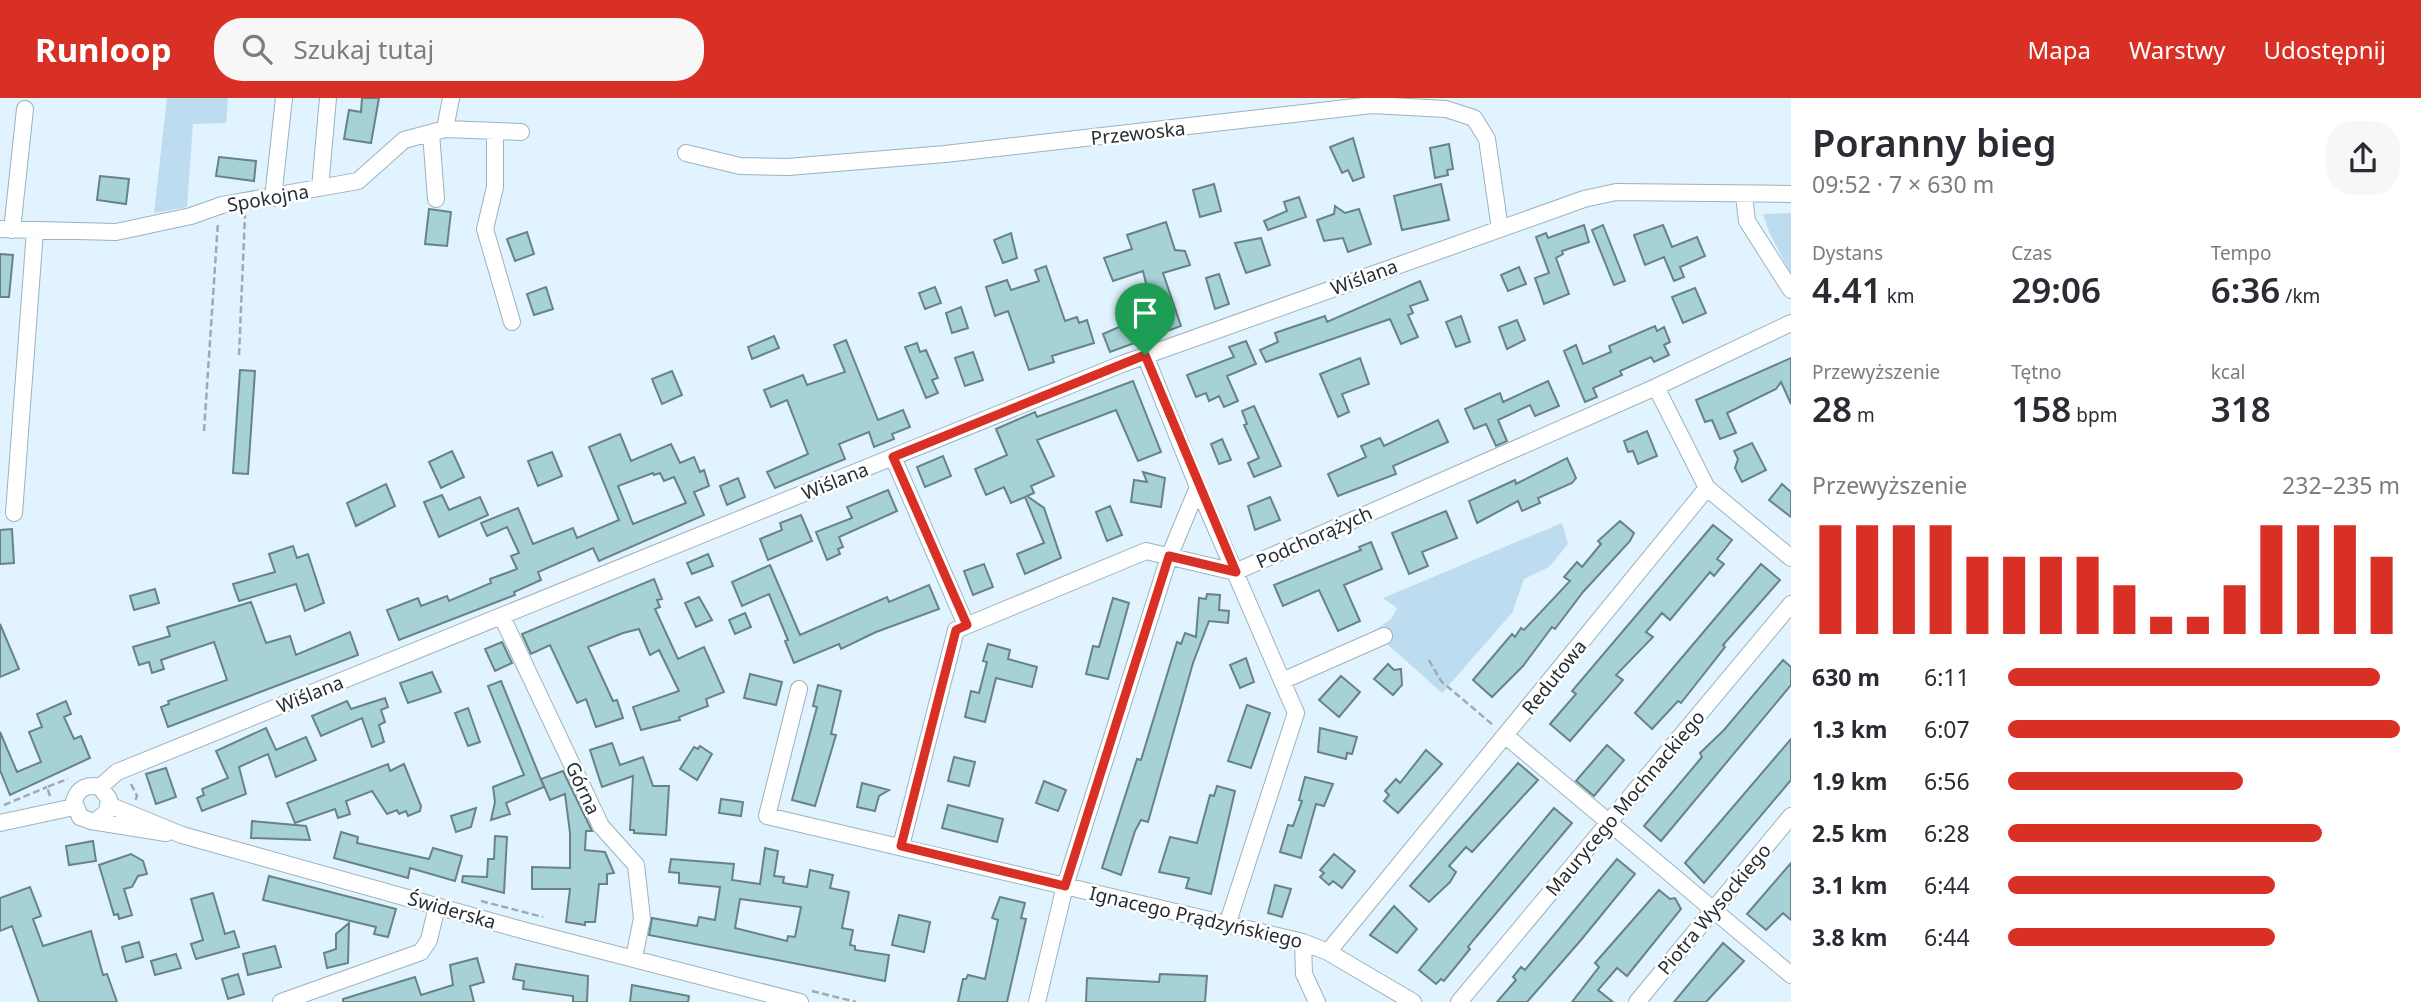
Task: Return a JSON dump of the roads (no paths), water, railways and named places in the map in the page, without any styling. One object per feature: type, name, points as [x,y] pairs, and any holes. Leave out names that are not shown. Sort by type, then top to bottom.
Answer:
[{"type":"street","points":[[272,198],[284,98]]},
{"type":"street","points":[[320,188],[328,98]]},
{"type":"street","points":[[436,199],[438,131],[451,98]]},
{"type":"street","name":"Przewoska","points":[[686,153],[740,166],[788,167],[945,154],[1372,105],[1446,109],[1474,118],[1487,139],[1500,229]]},
{"type":"street","points":[[6,229],[25,109]]},
{"type":"street","name":"Spokojna","points":[[6,229],[116,232],[191,216],[218,206],[358,181],[404,140],[438,131],[521,132]]},
{"type":"street","points":[[495,133],[495,187],[485,229],[512,322]]},
{"type":"street","name":"Wiślana","points":[[100,787],[117,772],[1145,355],[1500,229],[1584,200],[1616,192],[1744,196],[1791,194]]},
{"type":"street","points":[[1744,196],[1747,221],[1791,290]]},
{"type":"street","points":[[14,513],[35,230]]},
{"type":"street","name":"Podchorążych","points":[[967,625],[1146,551],[1236,572],[1656,387],[1791,323]]},
{"type":"street","points":[[1145,355],[1198,487],[1296,713],[1228,922]]},
{"type":"street","points":[[1656,387],[1707,488],[1791,558]]},
{"type":"street","points":[[893,457],[967,625],[956,630],[901,846]]},
{"type":"street","points":[[1037,1002],[1065,886],[1169,556],[1198,487]]},
{"type":"street","name":"Redutowa","points":[[1328,952],[1707,488]]},
{"type":"street","name":"Maurycego Mochnackiego","points":[[1459,1002],[1791,604]]},
{"type":"street","name":"Górna","points":[[502,617],[601,826],[636,865],[642,918],[634,958]]},
{"type":"street","points":[[1282,681],[1384,636]]},
{"type":"street","name":"Ignacego Prądzyńskiego","points":[[799,690],[767,816],[1228,922],[1303,942],[1328,952],[1413,1002]]},
{"type":"street","points":[[1506,736],[1791,975]]},
{"type":"street","points":[[96,820],[103,817],[109,804],[107,794],[100,787],[93,785],[80,789],[74,801],[74,807],[85,820],[182,835]]},
{"type":"street","name":"Świderska","points":[[109,804],[182,835],[800,1002]]},
{"type":"street","points":[[0,823],[74,807]]},
{"type":"street","name":"Piotra Wysockiego","points":[[1637,1002],[1791,816]]},
{"type":"street","points":[[281,1002],[421,952],[429,940],[437,906]]},
{"type":"street","points":[[1303,942],[1304,974],[1317,1002]]}]
